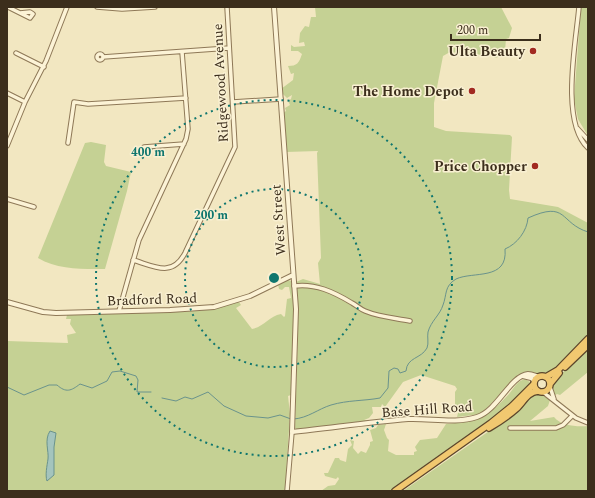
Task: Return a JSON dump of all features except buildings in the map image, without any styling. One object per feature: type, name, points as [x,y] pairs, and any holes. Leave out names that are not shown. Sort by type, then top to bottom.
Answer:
[{"type":"highway","points":[[416,477],[496,419],[535,383],[543,377],[558,370],[588,339]]},
{"type":"highway","points":[[395,491],[502,421],[518,408],[532,392],[540,392],[550,386],[588,345]]},
{"type":"highway","points":[[543,377],[550,386]]},
{"type":"highway","points":[[535,383],[540,392]]},
{"type":"street","points":[[8,7],[20,13]]},
{"type":"street","points":[[7,146],[25,102],[44,67],[67,7]]},
{"type":"street","points":[[96,7],[122,9],[155,7]]},
{"type":"street","name":"Ridgewood Avenue","points":[[132,260],[169,269],[175,266],[182,258],[236,147],[227,7]]},
{"type":"street","name":"West Street","points":[[274,7],[296,319],[292,432]]},
{"type":"street","points":[[579,7],[571,105],[579,136],[588,148]]},
{"type":"street","points":[[103,57],[229,48]]},
{"type":"street","points":[[119,311],[132,260],[142,233],[184,144],[188,129],[182,52]]},
{"type":"street","points":[[16,54],[44,67]]},
{"type":"street","points":[[7,93],[25,102]]},
{"type":"street","points":[[68,143],[74,102],[88,104],[186,98]]},
{"type":"street","points":[[233,102],[281,99]]},
{"type":"street","points":[[576,127],[588,140]]},
{"type":"street","points":[[144,147],[184,144]]},
{"type":"street","points":[[7,199],[34,207]]},
{"type":"street","name":"Bradford Road","points":[[7,302],[43,312],[56,313],[170,310],[214,307],[235,302],[293,276]]},
{"type":"street","points":[[294,286],[305,284],[317,286],[343,298],[364,311],[380,316],[410,321]]},
{"type":"street","points":[[523,376],[528,374],[543,377]]},
{"type":"street","points":[[523,376],[531,378],[535,383]]},
{"type":"street","name":"Base Hill Road","points":[[292,432],[408,419],[468,420],[480,416],[493,408],[516,381],[523,376]]},
{"type":"street","points":[[550,386],[551,395],[557,403]]},
{"type":"street","points":[[540,392],[557,403],[572,416],[588,423]]},
{"type":"street","points":[[510,428],[556,428],[563,425],[572,416]]},
{"type":"street","points":[[288,491],[292,432]]},
{"type":"green space","points":[[315,7],[501,7],[512,28],[509,38],[506,39],[505,51],[501,56],[495,58],[493,56],[450,52],[443,56],[434,103],[434,127],[446,131],[510,135],[512,137],[509,190],[510,199],[558,207],[588,223],[588,334],[558,368],[546,375],[530,373],[519,375],[481,414],[457,417],[459,409],[455,405],[455,392],[457,389],[455,386],[421,375],[403,382],[385,407],[382,404],[381,407],[372,407],[373,413],[369,418],[364,420],[371,422],[298,430],[295,428],[298,333],[296,282],[303,279],[320,284],[318,263],[321,258],[318,151],[286,152],[283,113],[286,111],[285,108],[290,105],[288,101],[291,99],[292,95],[287,98],[281,92],[281,89],[293,80],[294,73],[291,74],[288,66],[297,63],[302,54],[298,51],[291,51],[291,45],[294,47],[305,46],[304,42],[299,43],[300,33],[305,26],[309,27],[311,17],[316,17]]},
{"type":"green space","points":[[581,7],[588,7],[588,136],[578,119],[574,99]]},
{"type":"green space","points":[[91,142],[106,145],[104,162],[106,166],[131,172],[105,269],[70,268],[54,265],[38,258],[85,143]]},
{"type":"green space","points":[[288,280],[291,281],[295,310],[291,395],[288,396],[290,414],[285,491],[7,491],[7,341],[68,343],[67,335],[76,333],[70,324],[71,319],[66,319],[67,315],[203,310],[239,302],[241,305],[236,308],[252,329],[260,326],[277,315],[281,314],[284,317],[285,316],[287,299],[291,298],[289,287],[285,287],[282,290],[279,289],[278,284]]},
{"type":"green space","points":[[588,348],[588,372],[560,395],[557,394],[554,396],[551,389],[552,383]]},
{"type":"green space","points":[[525,379],[530,382],[526,391],[495,416],[391,491],[321,491],[328,486],[335,485],[339,479],[338,477],[336,479],[325,476],[324,473],[328,473],[335,458],[339,458],[340,460],[346,462],[348,449],[352,445],[350,440],[354,441],[353,448],[358,454],[361,451],[366,453],[370,442],[373,441],[370,430],[376,428],[378,425],[386,424],[384,430],[389,440],[388,451],[396,455],[414,455],[414,452],[417,451],[415,447],[420,440],[437,438],[446,424],[474,419],[488,413],[502,402],[518,383]]},
{"type":"green space","points":[[537,393],[542,394],[550,400],[548,406],[530,421],[554,417],[565,424],[574,426],[588,426],[588,491],[403,491],[502,422],[529,397]]},
{"type":"water","points":[[50,431],[56,433],[54,447],[54,475],[47,481],[47,438]]},
{"type":"waterway","points":[[294,419],[304,417],[337,403],[380,398],[388,388],[389,371],[394,368],[398,369],[400,373],[406,371],[409,363],[427,348],[429,328],[442,309],[449,285],[456,279],[488,273],[501,266],[504,259],[505,249],[514,244],[521,236],[526,228],[528,218],[550,211],[557,212],[579,228],[588,232]]},
{"type":"waterway","points":[[7,387],[24,395],[49,385],[57,385],[66,390],[71,390],[80,384],[92,388],[107,381],[112,372],[120,371],[136,376],[138,380],[137,392],[151,392]]},
{"type":"waterway","points":[[162,398],[176,401],[185,397],[192,399],[208,392],[224,406],[246,416],[268,418],[280,415],[291,419]]},
{"type":"place","name":"Ulta Beauty","points":[[533,51]]},
{"type":"place","name":"The Home Depot","points":[[472,91]]},
{"type":"place","name":"Price Chopper","points":[[535,166]]}]
